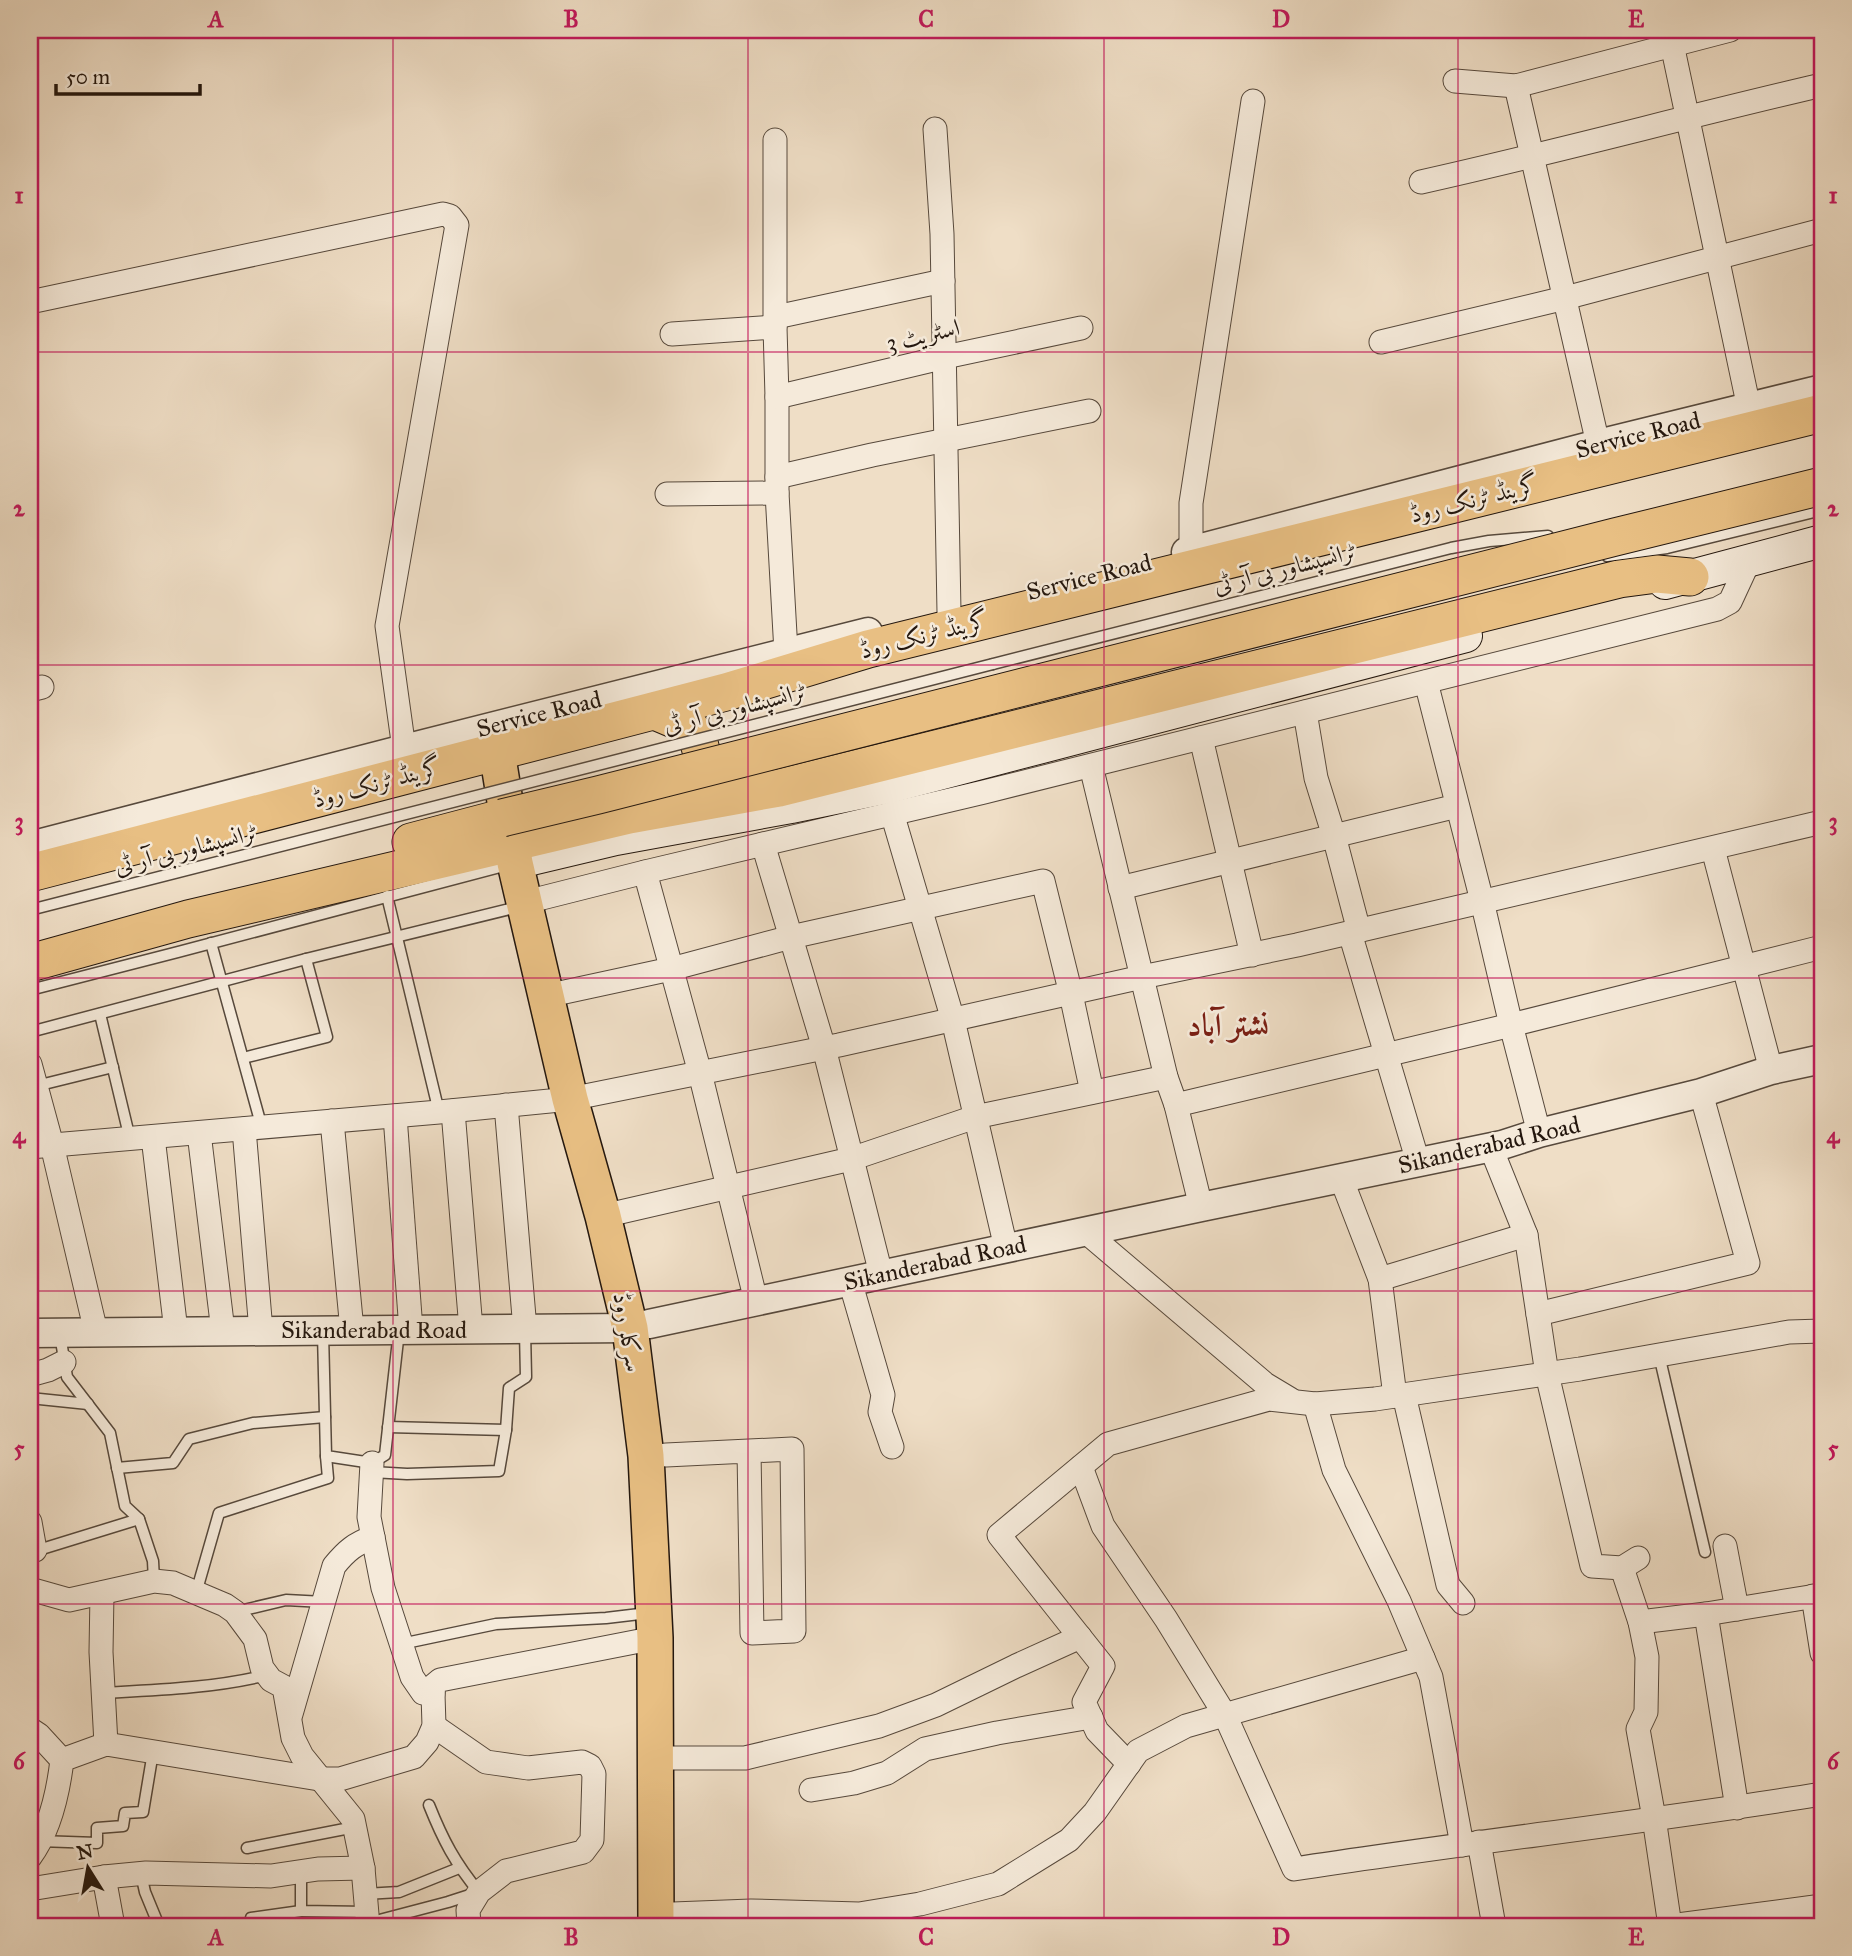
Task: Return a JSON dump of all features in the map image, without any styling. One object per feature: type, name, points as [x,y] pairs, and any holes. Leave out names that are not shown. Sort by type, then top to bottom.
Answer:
[{"type":"highway","name":"گرینڈ ٹرنک روڈ","points":[[30,873],[726,692],[868,649],[1822,413]]},
{"type":"highway","points":[[30,940],[502,818],[1822,486]]},
{"type":"highway","points":[[30,963],[188,919],[513,853],[629,815],[754,793],[1619,579],[1657,573],[1690,576]]},
{"type":"highway","points":[[726,692],[719,715],[718,755],[736,786],[754,793]]},
{"type":"highway","points":[[654,710],[688,725],[698,739],[704,756],[707,786],[703,796],[694,804]]},
{"type":"main road","points":[[513,853],[616,839],[893,786],[1822,541]]},
{"type":"main road","name":"سرکلر روڈ","points":[[497,752],[513,853],[570,1099],[603,1216],[639,1326],[655,1625],[664,1921]]},
{"type":"main road","points":[[639,1326],[666,1455],[669,1758],[664,1921]]},
{"type":"street","points":[[1455,81],[1517,86],[1671,37],[1730,30]]},
{"type":"street","points":[[1671,37],[1749,408]]},
{"type":"street","points":[[1421,182],[1822,85]]},
{"type":"street","points":[[1517,86],[1598,444]]},
{"type":"street","points":[[1191,551],[1191,503],[1253,101]]},
{"type":"street","points":[[935,130],[942,234],[949,612]]},
{"type":"street","points":[[775,140],[777,485],[786,652]]},
{"type":"street","points":[[30,302],[443,214],[450,216],[457,225],[387,626],[404,748]]},
{"type":"street","points":[[1381,342],[1565,298],[1822,230]]},
{"type":"street","points":[[672,334],[775,322],[943,281]]},
{"type":"street","name":"اسٹریٹ 3","points":[[777,397],[1081,328]]},
{"type":"street","name":"Service Road","points":[[30,846],[404,748],[1191,551],[1598,444],[1822,389]]},
{"type":"street","points":[[667,494],[777,485],[947,439],[1089,411]]},
{"type":"street","points":[[525,905],[534,900],[645,872],[1091,766],[1717,609],[1730,602],[1749,561]]},
{"type":"street","points":[[1426,682],[1539,1133]]},
{"type":"street","points":[[1305,712],[1316,778],[1334,836],[1354,932],[1418,1163]]},
{"type":"street","points":[[1201,738],[1252,955]]},
{"type":"street","points":[[1091,766],[1166,1077],[1176,1105],[1201,1206]]},
{"type":"street","points":[[1120,888],[1457,806]]},
{"type":"street","points":[[892,813],[953,1020],[1006,1248]]},
{"type":"street","points":[[41,1146],[570,1099],[824,1048],[1252,955],[1822,822]]},
{"type":"street","points":[[763,844],[824,1048],[881,1274]]},
{"type":"street","points":[[1713,849],[1771,1070]]},
{"type":"street","points":[[645,872],[700,1073],[756,1301]]},
{"type":"street","points":[[546,996],[671,969],[791,937],[1043,881],[1092,1092]]},
{"type":"street","points":[[1176,1105],[1511,1026],[1822,947]]},
{"type":"street","name":"Sikanderabad Road","points":[[30,1333],[639,1326],[1201,1206],[1491,1148],[1539,1133],[1702,1093],[1771,1070],[1822,1059]]},
{"type":"street","points":[[33,1075],[41,1146],[96,1332]]},
{"type":"street","points":[[603,1216],[850,1159],[975,1116],[1166,1077]]},
{"type":"street","points":[[1538,1314],[1748,1264],[1702,1093]]},
{"type":"street","points":[[506,1105],[525,1329]]},
{"type":"street","points":[[446,1111],[471,1329]]},
{"type":"street","points":[[395,1116],[405,1330]]},
{"type":"street","points":[[332,1121],[352,1330]]},
{"type":"street","points":[[253,1128],[261,1331]]},
{"type":"street","points":[[198,1133],[223,1331]]},
{"type":"street","points":[[153,1137],[176,1331]]},
{"type":"street","points":[[1491,1148],[1526,1235],[1547,1374],[1592,1566],[1630,1563],[1647,1657],[1646,1712],[1638,1729],[1670,1926],[1787,1919],[1822,1906]]},
{"type":"street","points":[[1341,1178],[1380,1279],[1400,1395],[1448,1585],[1463,1603]]},
{"type":"street","points":[[1086,1232],[1265,1384],[1304,1402],[1334,1470],[1399,1601],[1431,1677],[1471,1844],[1494,1926]]},
{"type":"street","points":[[1380,1279],[1526,1235]]},
{"type":"street","points":[[850,1281],[883,1395],[880,1412],[892,1447]]},
{"type":"street","points":[[1129,1764],[1097,1731],[1084,1702],[1103,1666],[999,1535],[1108,1444],[1269,1399],[1304,1402],[1400,1395],[1547,1374],[1789,1332],[1822,1331]]},
{"type":"street","points":[[30,1375],[64,1362]]},
{"type":"street","points":[[666,1455],[749,1451],[792,1449],[794,1631],[752,1633],[749,1451]]},
{"type":"street","points":[[1081,1466],[1103,1526],[1166,1619],[1225,1715],[1294,1869],[1822,1794]]},
{"type":"street","points":[[372,1467],[369,1517],[383,1588],[412,1677],[423,1693],[433,1694]]},
{"type":"street","points":[[30,1522],[33,1552]]},
{"type":"street","points":[[290,1717],[334,1566],[356,1543],[373,1537]]},
{"type":"street","points":[[1715,1549],[1737,1609]]},
{"type":"street","points":[[30,1589],[69,1600],[154,1581],[173,1583],[225,1605],[234,1612],[255,1639],[262,1668],[271,1680],[284,1687],[293,1738],[302,1756],[353,1818],[363,1868],[367,1914]]},
{"type":"street","points":[[102,1593],[101,1652],[106,1744]]},
{"type":"street","points":[[1640,1622],[1818,1596],[1822,1653]]},
{"type":"street","points":[[1706,1614],[1737,1808]]},
{"type":"street","points":[[62,1760],[106,1744],[319,1779],[340,1779],[414,1757],[427,1742],[434,1726],[434,1685],[440,1680],[655,1625]]},
{"type":"street","points":[[669,1758],[744,1758],[879,1726],[936,1705],[1080,1637]]},
{"type":"street","points":[[664,1921],[751,1912],[859,1914],[920,1905],[999,1884],[1069,1840],[1095,1812],[1138,1751],[1186,1726],[1423,1658]]},
{"type":"street","points":[[811,1790],[854,1783],[887,1773],[925,1749],[1091,1717]]},
{"type":"street","points":[[434,1726],[486,1762],[528,1768],[582,1762],[590,1766],[594,1774],[592,1840],[583,1852],[506,1871],[479,1892],[468,1910],[469,1926]]},
{"type":"street","points":[[30,1729],[62,1760],[58,1791],[48,1822],[34,1849]]},
{"type":"street","points":[[30,1889],[141,1874],[271,1876],[318,1869],[363,1868]]},
{"type":"street","points":[[104,1877],[113,1926]]},
{"type":"lane","name":"ٹرانسپشاور بی آر ٹی","points":[[1451,548],[1536,546],[1578,554],[1630,554],[1667,548],[1822,510]]},
{"type":"lane","name":"ٹرانسپشاور بی آر ٹی","points":[[30,910],[1451,548],[1489,541],[1559,535]]},
{"type":"lane","points":[[30,990],[387,896],[513,853]]},
{"type":"lane","points":[[387,896],[446,1111]]},
{"type":"lane","points":[[30,1032],[306,959],[525,905]]},
{"type":"lane","points":[[211,943],[243,1058],[253,1128]]},
{"type":"lane","points":[[243,1058],[327,1037],[306,959]]},
{"type":"lane","points":[[100,1014],[130,1139]]},
{"type":"lane","points":[[33,1075],[113,1067]]},
{"type":"lane","points":[[326,1456],[407,1474],[499,1471],[509,1388],[526,1377],[525,1329]]},
{"type":"lane","points":[[196,1593],[219,1513],[328,1478],[323,1330]]},
{"type":"lane","points":[[372,1467],[385,1455],[405,1330]]},
{"type":"lane","points":[[59,1332],[67,1377],[110,1433],[125,1506],[139,1519],[153,1561],[154,1581]]},
{"type":"lane","points":[[1659,1355],[1715,1549]]},
{"type":"lane","points":[[30,1398],[88,1405]]},
{"type":"lane","points":[[117,1468],[173,1463],[189,1439],[253,1423],[325,1417]]},
{"type":"lane","points":[[388,1427],[506,1430]]},
{"type":"lane","points":[[33,1552],[139,1519]]},
{"type":"lane","points":[[234,1612],[286,1600],[324,1602]]},
{"type":"lane","points":[[401,1644],[496,1624],[606,1618],[655,1625]]},
{"type":"lane","points":[[103,1693],[164,1690],[267,1675]]},
{"type":"lane","points":[[34,1849],[97,1843],[97,1828],[123,1826],[125,1813],[143,1812],[153,1752]]},
{"type":"lane","points":[[250,1926],[251,1918],[302,1911],[367,1914],[436,1905],[479,1892],[459,1868],[444,1842],[429,1805]]},
{"type":"lane","points":[[247,1848],[355,1827]]},
{"type":"lane","points":[[367,1914],[398,1892],[459,1868]]},
{"type":"lane","points":[[301,1872],[302,1911]]},
{"type":"lane","points":[[141,1874],[145,1892],[159,1926]]},
{"type":"district","name":"نشتر آباد","points":[[1228,1025]]}]
